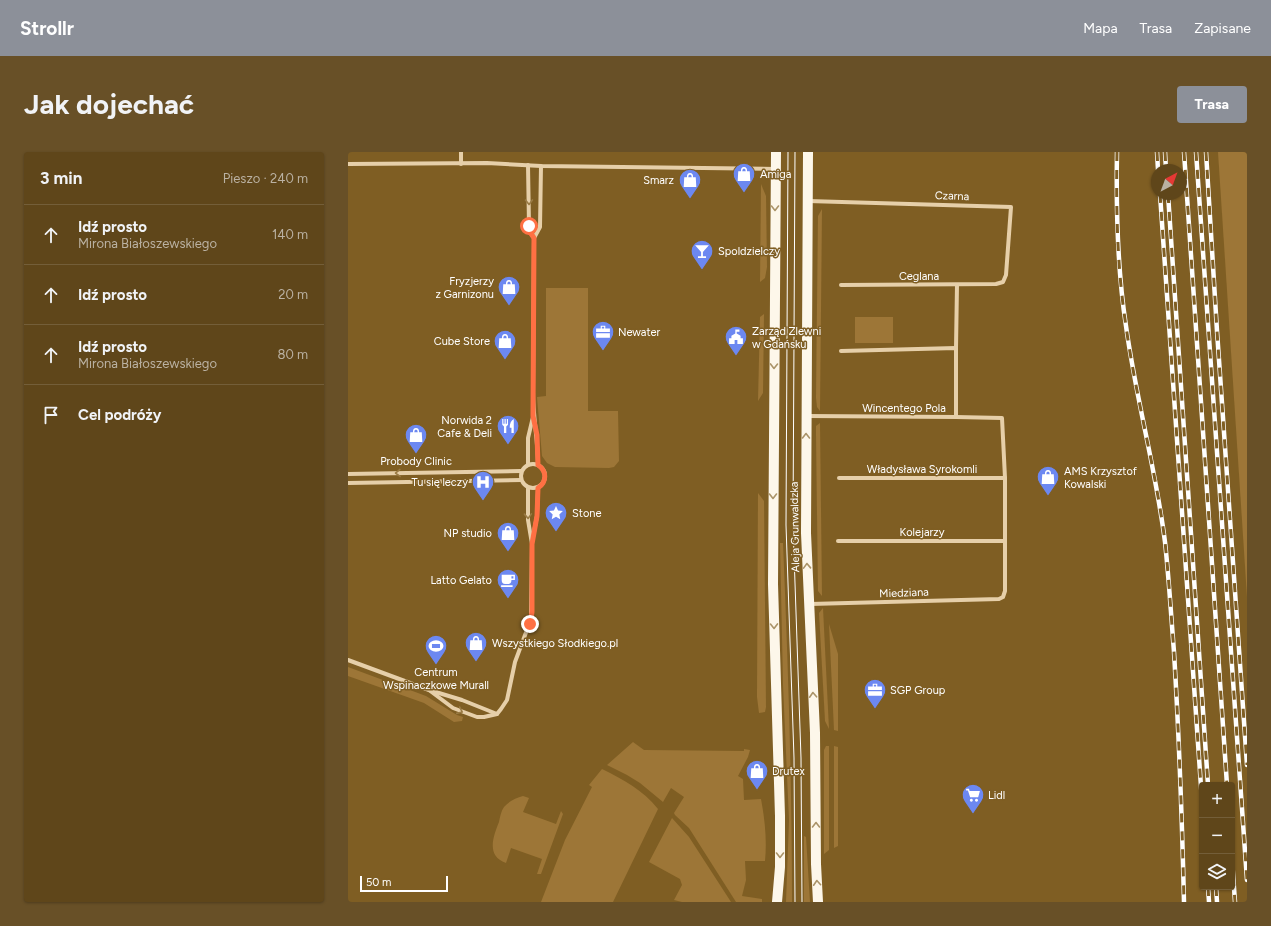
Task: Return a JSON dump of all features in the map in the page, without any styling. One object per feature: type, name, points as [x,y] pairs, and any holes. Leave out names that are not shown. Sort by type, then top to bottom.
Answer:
[{"type":"main road","name":"Aleja Grunwaldzka","points":[[776,152],[773,584],[780,816],[780,867],[777,902]]},
{"type":"main road","name":"Aleja Grunwaldzka","points":[[808,152],[806,533],[816,733],[816,864],[818,902]]},
{"type":"street","points":[[461,152],[461,164]]},
{"type":"street","points":[[348,164],[461,164],[776,169]]},
{"type":"street","points":[[528,165],[529,226],[530,232],[534,238]]},
{"type":"street","points":[[538,465],[537,435],[533,416],[534,238],[540,227],[541,166]]},
{"type":"street","name":"Czarna","points":[[808,201],[1011,206],[1005,279],[1003,282],[996,284]]},
{"type":"street","points":[[956,417],[957,284]]},
{"type":"street","name":"Ceglana","points":[[841,285],[996,284]]},
{"type":"street","points":[[841,350],[956,348]]},
{"type":"street","points":[[528,465],[528,438],[533,416]]},
{"type":"street","name":"Wincentego Pola","points":[[806,416],[1002,418],[1005,478]]},
{"type":"street","points":[[348,474],[521,472],[528,465],[533,464],[538,465],[543,470],[545,476],[543,483],[538,488],[528,488],[521,480],[521,472]]},
{"type":"street","points":[[382,473],[382,482]]},
{"type":"street","name":"Władysława Syrokomli","points":[[839,478],[1005,478]]},
{"type":"street","points":[[1005,478],[1005,541]]},
{"type":"street","points":[[348,483],[521,480]]},
{"type":"street","points":[[528,488],[528,520],[532,544]]},
{"type":"street","points":[[429,690],[454,708],[469,714],[484,717],[497,714],[507,700],[516,662],[531,619],[532,544],[537,516],[538,488]]},
{"type":"street","name":"Kolejarzy","points":[[838,541],[1005,541]]},
{"type":"street","name":"Miedziana","points":[[809,604],[999,599],[1005,591],[1005,541]]},
{"type":"street","points":[[348,660],[429,690],[462,700],[497,714]]},
{"type":"shaded area","points":[[1218,152],[1247,152],[1247,597]]},
{"type":"shaded area","points":[[761,184],[766,196],[767,267],[765,278],[760,282]]},
{"type":"shaded area","points":[[822,209],[820,411],[817,407],[816,398],[818,216]]},
{"type":"shaded area","points":[[546,288],[588,288],[588,411],[618,411],[619,461],[614,467],[555,467],[547,463],[542,456],[537,397],[546,396]]},
{"type":"shaded area","points":[[764,314],[763,393],[758,401],[760,317]]},
{"type":"shaded area","points":[[855,317],[893,317],[893,343],[855,343]]},
{"type":"shaded area","points":[[820,423],[822,596],[818,591],[816,434],[816,426]]},
{"type":"shaded area","points":[[758,493],[764,501],[766,707],[765,712],[759,713],[757,697]]},
{"type":"shaded area","points":[[780,543],[783,543],[788,678],[792,902],[786,902],[789,820],[783,685]]},
{"type":"shaded area","points":[[823,608],[829,729],[825,721],[819,613]]},
{"type":"shaded area","points":[[829,624],[838,654],[838,731],[834,730]]},
{"type":"shaded area","points":[[348,667],[426,696],[457,715],[463,717],[462,721],[454,722],[424,703],[348,676]]},
{"type":"shaded area","points":[[633,742],[644,750],[750,750],[738,776],[743,779],[744,800],[761,799],[764,815],[766,853],[765,861],[745,861],[746,880],[742,896],[762,899],[762,902],[736,902],[689,828],[674,813],[684,797],[671,788],[663,802],[640,783],[607,765]]},
{"type":"shaded area","points":[[826,746],[829,746],[829,850],[824,854],[824,750]]},
{"type":"shaded area","points":[[834,746],[838,747],[838,846],[834,848]]},
{"type":"shaded area","points":[[602,769],[625,781],[646,796],[658,809],[613,902],[541,902],[565,840],[592,787],[589,785]]},
{"type":"shaded area","points":[[523,796],[529,798],[523,812],[556,824],[561,811],[563,814],[541,874],[537,874],[542,859],[511,848],[506,863],[500,860],[493,851],[493,840],[503,809],[510,801]]},
{"type":"shaded area","points":[[672,818],[689,837],[731,902],[682,902],[674,900],[682,885],[680,879],[649,862]]},
{"type":"shaded area","points":[[804,836],[806,837],[810,902],[804,902]]},
{"type":"tram line","points":[[788,152],[786,525],[794,758],[795,902]]},
{"type":"tram line","points":[[795,152],[793,525],[801,758],[802,902]]},
{"type":"railway","points":[[1117,152],[1118,239],[1123,304],[1130,353],[1161,515],[1168,570],[1177,714],[1184,902]]},
{"type":"railway","points":[[1157,152],[1158,164]]},
{"type":"railway","points":[[1165,152],[1166,164]]},
{"type":"railway","points":[[1184,152],[1227,782]]},
{"type":"railway","points":[[1196,152],[1247,880]]},
{"type":"railway","points":[[1206,152],[1247,765]]},
{"type":"railway","points":[[1160,200],[1201,782]]},
{"type":"railway","points":[[1168,200],[1208,782]]},
{"type":"railway","points":[[1208,890],[1209,902]]},
{"type":"railway","points":[[1216,890],[1217,902]]},
{"type":"railway","points":[[1234,890],[1235,902]]},
{"type":"place","name":"Amiga","points":[[744,194]]},
{"type":"place","name":"Smarz","points":[[690,200]]},
{"type":"place","name":"Spoldzielczy","points":[[702,270]]},
{"type":"place","name":"Fryzjerzy z Garnizonu","points":[[509,306]]},
{"type":"place","name":"Newater","points":[[603,352]]},
{"type":"place","name":"Zarząd Zlewni w Gdańsku","points":[[736,356]]},
{"type":"place","name":"Cube Store","points":[[505,360]]},
{"type":"place","name":"Norwida 2 Cafe & Deli","points":[[508,446]]},
{"type":"place","name":"Probody Clinic","points":[[416,454]]},
{"type":"place","name":"AMS Krzysztof Kowalski","points":[[1048,496]]},
{"type":"place","name":"Tu się leczy","points":[[483,502]]},
{"type":"place","name":"Stone","points":[[556,532]]},
{"type":"place","name":"NP studio","points":[[508,552]]},
{"type":"place","name":"Latto Gelato","points":[[508,600]]},
{"type":"place","name":"Wszystkiego Słodkiego.pl","points":[[476,662]]},
{"type":"place","name":"Centrum Wspinaczkowe Murall","points":[[436,666]]},
{"type":"place","name":"SGP Group","points":[[875,710]]},
{"type":"place","name":"Drutex","points":[[757,790]]},
{"type":"place","name":"Lidl","points":[[973,814]]},
{"type":"route","points":[[529,226],[530,232],[534,238],[533,416],[537,435],[538,465],[543,470],[545,476],[543,483],[538,488],[537,522],[532,544],[532,612],[530,624]]}]
